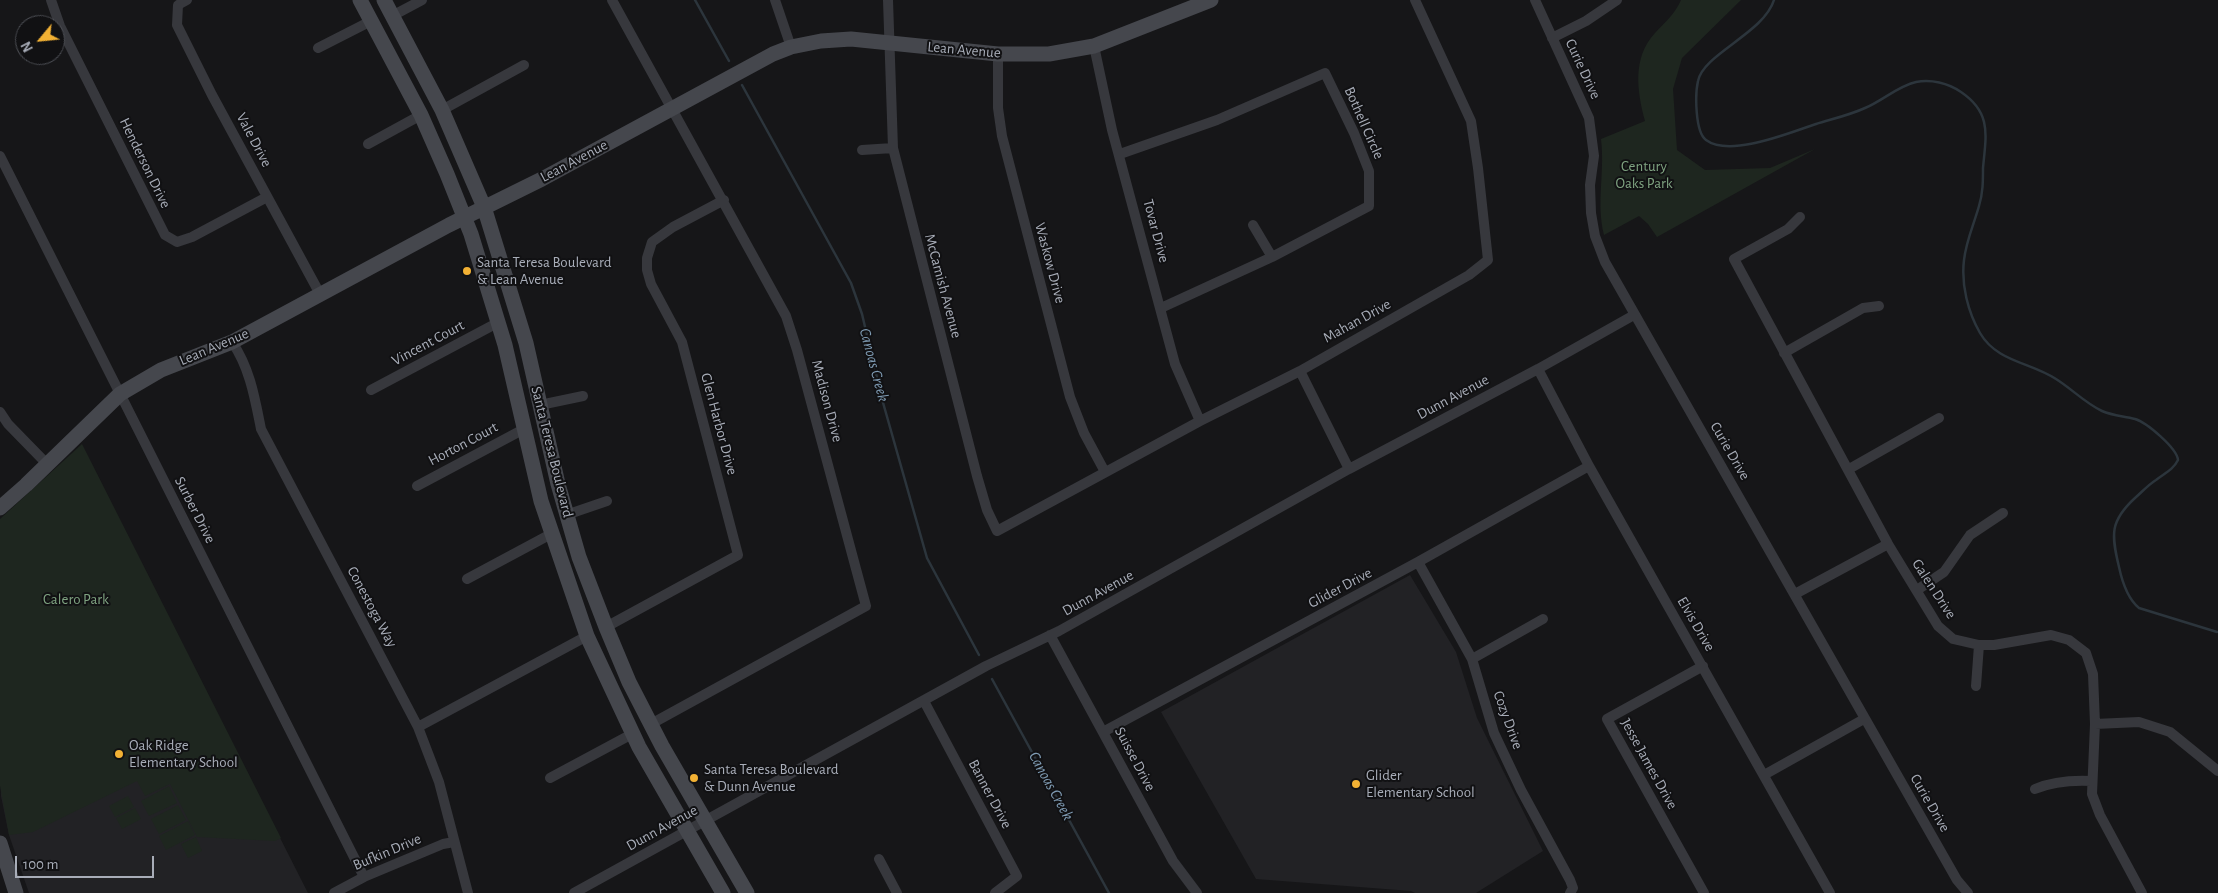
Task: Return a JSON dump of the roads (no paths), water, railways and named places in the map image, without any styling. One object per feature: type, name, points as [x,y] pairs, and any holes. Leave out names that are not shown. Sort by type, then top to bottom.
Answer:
[{"type":"main road","name":"Santa Teresa Boulevard","points":[[360,0],[421,115],[465,217],[499,322],[550,534],[587,636],[632,734],[723,893]]},
{"type":"main road","name":"Santa Teresa Boulevard","points":[[384,0],[442,110],[484,208],[516,308],[566,515],[579,557],[606,627],[629,682],[651,724],[747,893]]},
{"type":"main road","name":"Lean Avenue","points":[[0,508],[120,394],[161,370],[232,342],[465,217],[542,179],[756,62],[791,47],[821,40],[851,39],[998,54],[1049,54],[1094,46],[1211,0]]},
{"type":"main road","points":[[0,843],[16,893]]},
{"type":"street","name":"Henderson Drive","points":[[51,0],[60,26],[161,229],[170,239],[177,242],[192,237],[268,197]]},
{"type":"street","name":"Vale Drive","points":[[187,0],[178,4],[177,25],[320,294]]},
{"type":"street","points":[[392,16],[422,0]]},
{"type":"street","name":"Madison Drive","points":[[612,0],[671,109],[724,200],[786,316],[798,350],[866,606],[651,724]]},
{"type":"street","points":[[775,0],[791,47]]},
{"type":"street","name":"McCamish Avenue","points":[[888,0],[893,148],[977,476],[987,510],[997,531]]},
{"type":"street","name":"Mahan Drive","points":[[997,531],[1200,421],[1300,370],[1469,275],[1488,260],[1471,121],[1415,0]]},
{"type":"street","name":"Curie Drive","points":[[1535,0],[1589,118],[1594,156],[1590,185],[1594,236],[1605,262],[1795,594],[1864,719],[1957,880],[1968,893]]},
{"type":"street","points":[[1552,38],[1586,21],[1617,0]]},
{"type":"street","points":[[318,48],[371,21]]},
{"type":"street","name":"Tovar Drive","points":[[1094,46],[1112,130],[1175,364],[1200,421]]},
{"type":"street","name":"Waskow Drive","points":[[998,54],[998,108],[1004,145],[1070,397],[1084,433],[1105,472]]},
{"type":"street","points":[[442,110],[524,65]]},
{"type":"street","name":"Bothell Circle","points":[[1120,154],[1217,120],[1325,73],[1354,133],[1369,171],[1369,206],[1272,257],[1161,308]]},
{"type":"street","points":[[368,144],[421,115]]},
{"type":"street","points":[[862,150],[893,148]]},
{"type":"street","name":"Surber Drive","points":[[0,156],[364,877]]},
{"type":"street","name":"Glen Harbor Drive","points":[[606,627],[738,555],[682,342],[651,284],[647,270],[647,258],[652,242],[673,227],[724,200]]},
{"type":"street","name":"Galen Drive","points":[[1800,217],[1788,229],[1734,259],[1888,544],[1938,626],[1953,639],[1980,645],[1994,645],[2051,635],[2069,640],[2086,653],[2093,674],[2095,724],[2092,794],[2100,815],[2142,893]]},
{"type":"street","points":[[1254,225],[1272,257]]},
{"type":"street","points":[[1784,353],[1863,308],[1879,306]]},
{"type":"street","name":"Dunn Avenue","points":[[577,892],[986,666],[1050,635],[1349,469],[1538,369],[1634,315]]},
{"type":"street","name":"Vincent Court","points":[[372,390],[499,322]]},
{"type":"street","name":"Conestoga Way","points":[[232,342],[239,352],[250,377],[261,429],[418,727],[438,782],[468,893]]},
{"type":"street","name":"Elvis Drive","points":[[1538,369],[1589,466],[1830,893]]},
{"type":"street","points":[[1300,370],[1349,469]]},
{"type":"street","points":[[540,406],[583,396]]},
{"type":"street","points":[[0,412],[8,424],[47,464]]},
{"type":"street","points":[[1849,470],[1939,418]]},
{"type":"street","name":"Horton Court","points":[[417,486],[524,429]]},
{"type":"street","name":"Glider Drive","points":[[1104,732],[1418,562],[1589,466]]},
{"type":"street","points":[[566,515],[607,501]]},
{"type":"street","points":[[1917,590],[1944,572],[1970,535],[2003,513]]},
{"type":"street","points":[[467,579],[550,534]]},
{"type":"street","points":[[1795,594],[1888,544]]},
{"type":"street","name":"Cozy Drive","points":[[1418,562],[1472,659],[1494,733],[1572,890]]},
{"type":"street","points":[[1472,659],[1544,619]]},
{"type":"street","name":"Suisse Drive","points":[[1050,635],[1173,861],[1197,893]]},
{"type":"street","points":[[418,727],[587,636]]},
{"type":"street","points":[[1976,686],[1980,645]]},
{"type":"street","name":"Jesse James Drive","points":[[1703,666],[1607,719],[1704,893]]},
{"type":"street","name":"Banner Drive","points":[[924,701],[1017,876],[995,893]]},
{"type":"street","points":[[1764,775],[1864,719]]},
{"type":"street","points":[[2095,724],[2139,722],[2170,732],[2218,771]]},
{"type":"street","points":[[550,778],[632,734]]},
{"type":"street","points":[[2034,789],[2048,784],[2071,780],[2092,781]]},
{"type":"street","name":"Bufkin Drive","points":[[334,893],[364,877],[443,844],[454,842]]},
{"type":"street","points":[[879,858],[897,893]]},
{"type":"waterway","name":"Canoas Creek","points":[[695,0],[729,61]]},
{"type":"waterway","points":[[1774,0],[1768,12],[1759,23],[1722,52],[1702,71],[1696,95],[1698,121],[1702,136],[1717,145],[1745,145],[1761,142],[1853,113],[1909,84],[1922,81],[1945,84],[1961,92],[1971,100],[1978,108],[1982,117],[1986,135],[1983,187],[1966,246],[1963,269],[1966,298],[1976,325],[1987,343],[1995,350],[2046,373],[2102,411],[2140,421],[2160,436],[2172,449],[2178,460],[2176,463],[2135,498],[2117,521],[2114,537],[2116,556],[2124,584],[2129,595],[2139,608],[2217,632]]},
{"type":"waterway","name":"Canoas Creek","points":[[742,85],[851,283],[862,314],[882,399],[927,558],[979,655]]},
{"type":"waterway","name":"Canoas Creek","points":[[992,679],[1109,893]]},
{"type":"place","name":"Santa Teresa Boulevard & Lean Avenue","points":[[467,271]]},
{"type":"place","name":"Oak Ridge Elementary School","points":[[119,754]]},
{"type":"place","name":"Santa Teresa Boulevard & Dunn Avenue","points":[[694,778]]},
{"type":"place","name":"Glider Elementary School","points":[[1356,784]]},
{"type":"park label","name":"Century Oaks Park","points":[[1644,174]]},
{"type":"park label","name":"Calero Park","points":[[76,599]]}]
